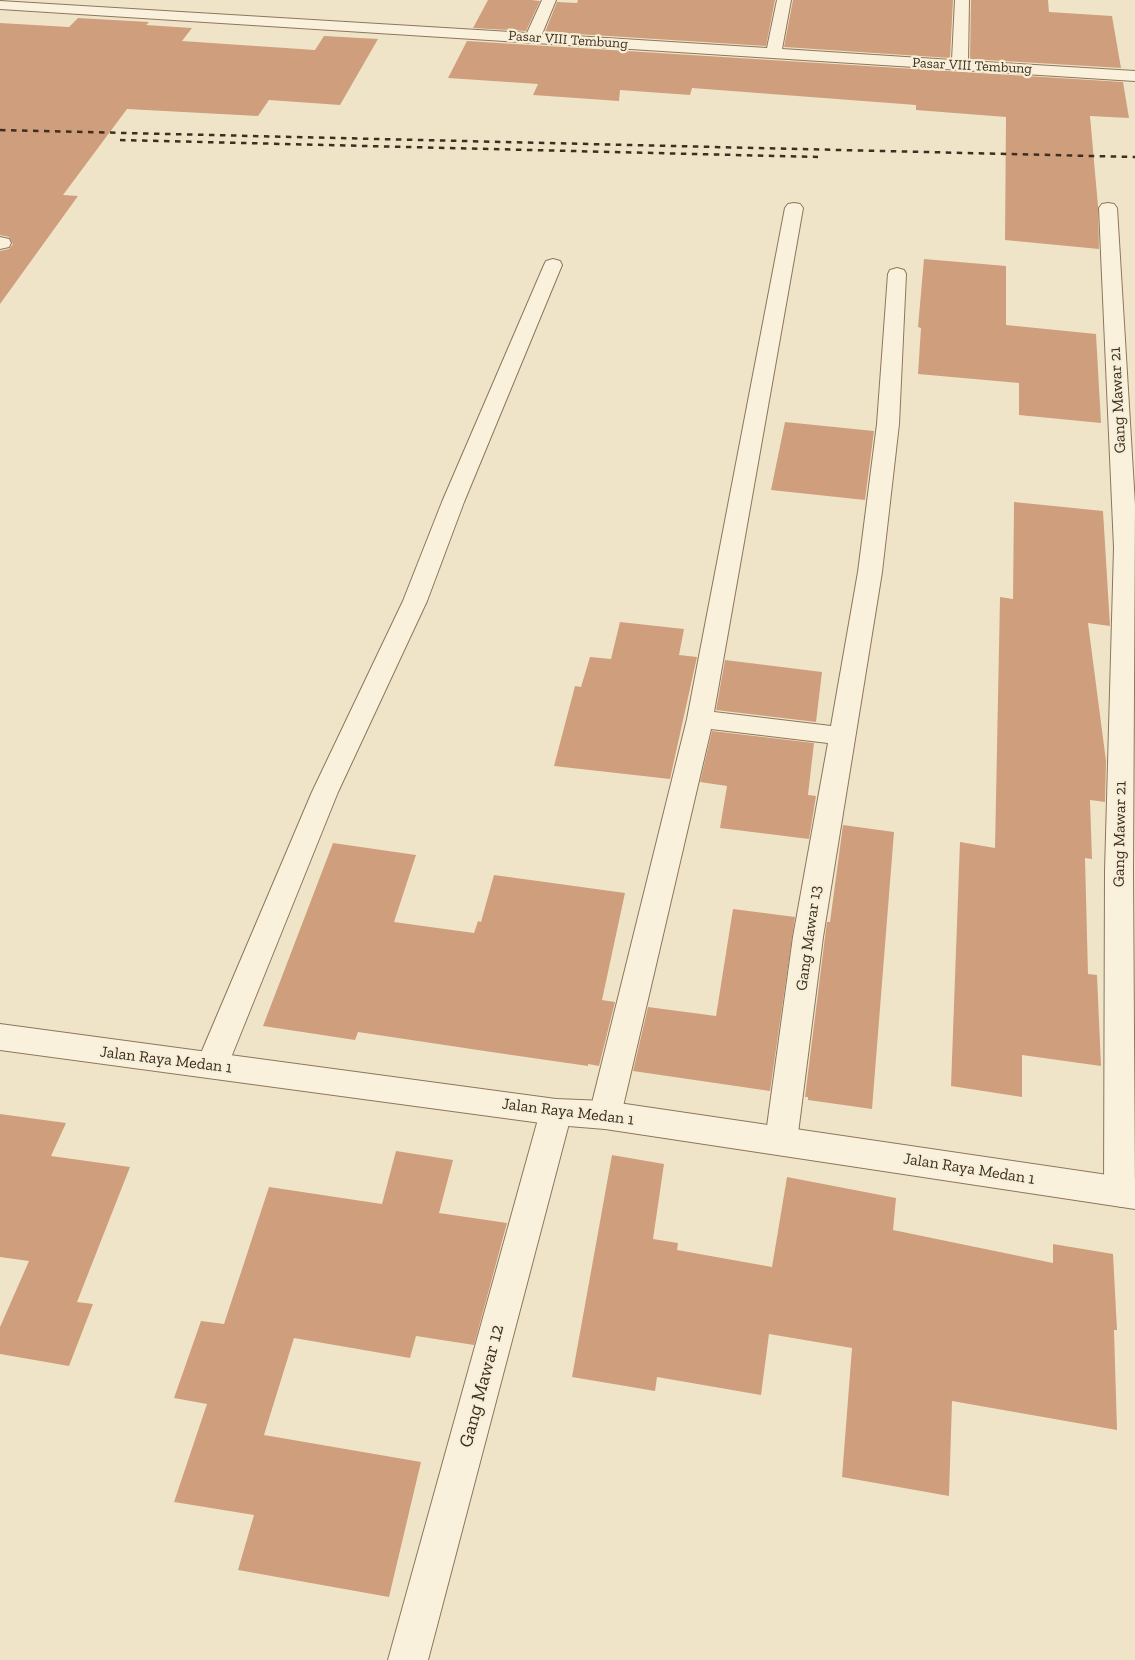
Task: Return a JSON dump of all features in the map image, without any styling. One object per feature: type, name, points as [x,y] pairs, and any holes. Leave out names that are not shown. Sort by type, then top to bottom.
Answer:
[{"type":"street","points":[[533,38],[549,0]]},
{"type":"street","points":[[774,53],[784,0]]},
{"type":"street","points":[[960,65],[962,0]]},
{"type":"street","name":"Pasar VIII Tembung","points":[[0,5],[277,20],[1135,76]]},
{"type":"street","points":[[277,20],[286,7]]},
{"type":"street","points":[[605,1116],[700,719],[794,208]]},
{"type":"street","name":"Gang Mawar 21","points":[[1108,208],[1126,548],[1119,871],[1128,1193]]},
{"type":"street","points":[[212,1065],[325,792],[415,601],[453,502],[553,265]]},
{"type":"street","name":"Gang Mawar 13","points":[[781,1141],[808,937],[870,572],[886,434],[897,274]]},
{"type":"street","points":[[700,719],[842,736]]},
{"type":"street","name":"Jalan Raya Medan 1","points":[[0,1037],[556,1112],[605,1116],[1128,1193]]},
{"type":"street","name":"Gang Mawar 12","points":[[408,1660],[556,1112]]},
{"type":"building","points":[[488,0],[540,1],[526,31],[473,28]]},
{"type":"building","points":[[578,0],[775,0],[766,46],[545,32],[557,2],[577,3]]},
{"type":"building","points":[[793,0],[953,0],[950,58],[784,47]]},
{"type":"building","points":[[971,0],[1048,0],[1049,12],[1112,16],[1121,68],[970,59]]},
{"type":"building","points":[[78,18],[149,22],[146,25],[192,28],[182,41],[315,50],[324,36],[378,39],[340,105],[269,100],[258,116],[127,109],[63,195],[78,196],[0,304],[0,251],[9,249],[13,244],[9,237],[0,235],[0,23],[69,27]]},
{"type":"building","points":[[467,41],[1123,82],[1129,118],[1090,116],[1098,206],[1099,249],[1005,240],[1006,117],[916,110],[916,105],[692,88],[690,95],[620,90],[619,101],[533,95],[538,84],[448,78]]},
{"type":"building","points":[[924,259],[1006,266],[1006,325],[1096,334],[1101,423],[1019,415],[1019,383],[918,374],[921,328],[918,327]]},
{"type":"building","points":[[785,422],[874,431],[865,500],[771,490]]},
{"type":"building","points":[[1014,502],[1103,511],[1110,626],[1088,623],[1106,761],[1105,802],[1090,800],[1092,859],[1085,858],[1088,974],[1097,975],[1101,1066],[1022,1055],[1022,1097],[951,1086],[960,842],[995,848],[1000,597],[1013,599]]},
{"type":"building","points":[[620,622],[684,629],[679,655],[697,657],[670,779],[554,766],[575,686],[581,687],[590,657],[611,659]]},
{"type":"building","points":[[725,660],[822,672],[816,722],[716,710]]},
{"type":"building","points":[[712,731],[814,743],[808,795],[816,796],[809,839],[720,828],[727,786],[700,782]]},
{"type":"building","points":[[843,825],[894,832],[872,1109],[808,1100],[808,1097],[805,1097],[827,922],[830,922]]},
{"type":"building","points":[[333,843],[416,855],[394,922],[474,933],[478,921],[481,922],[494,875],[625,893],[602,1000],[615,1002],[599,1066],[588,1064],[588,1066],[358,1032],[355,1040],[263,1026]]},
{"type":"building","points":[[733,909],[795,917],[770,1091],[633,1071],[648,1007],[716,1016]]},
{"type":"building","points":[[0,1114],[66,1123],[51,1156],[130,1167],[77,1302],[93,1304],[69,1366],[0,1354],[0,1327],[29,1261],[0,1257]]},
{"type":"building","points":[[396,1151],[453,1160],[439,1213],[507,1223],[474,1345],[416,1336],[410,1358],[294,1338],[264,1435],[421,1462],[389,1597],[238,1570],[254,1515],[174,1502],[207,1404],[174,1398],[201,1321],[224,1324],[269,1187],[382,1204]]},
{"type":"building","points":[[612,1155],[664,1164],[653,1239],[678,1243],[677,1250],[772,1267],[787,1177],[896,1198],[893,1230],[1053,1263],[1053,1244],[1113,1254],[1117,1330],[1114,1330],[1117,1430],[952,1401],[949,1496],[842,1477],[852,1348],[769,1334],[761,1395],[657,1377],[655,1391],[572,1377]]},
{"type":"railway","points":[[0,130],[1135,157]]},
{"type":"railway","points":[[120,140],[818,157]]}]
